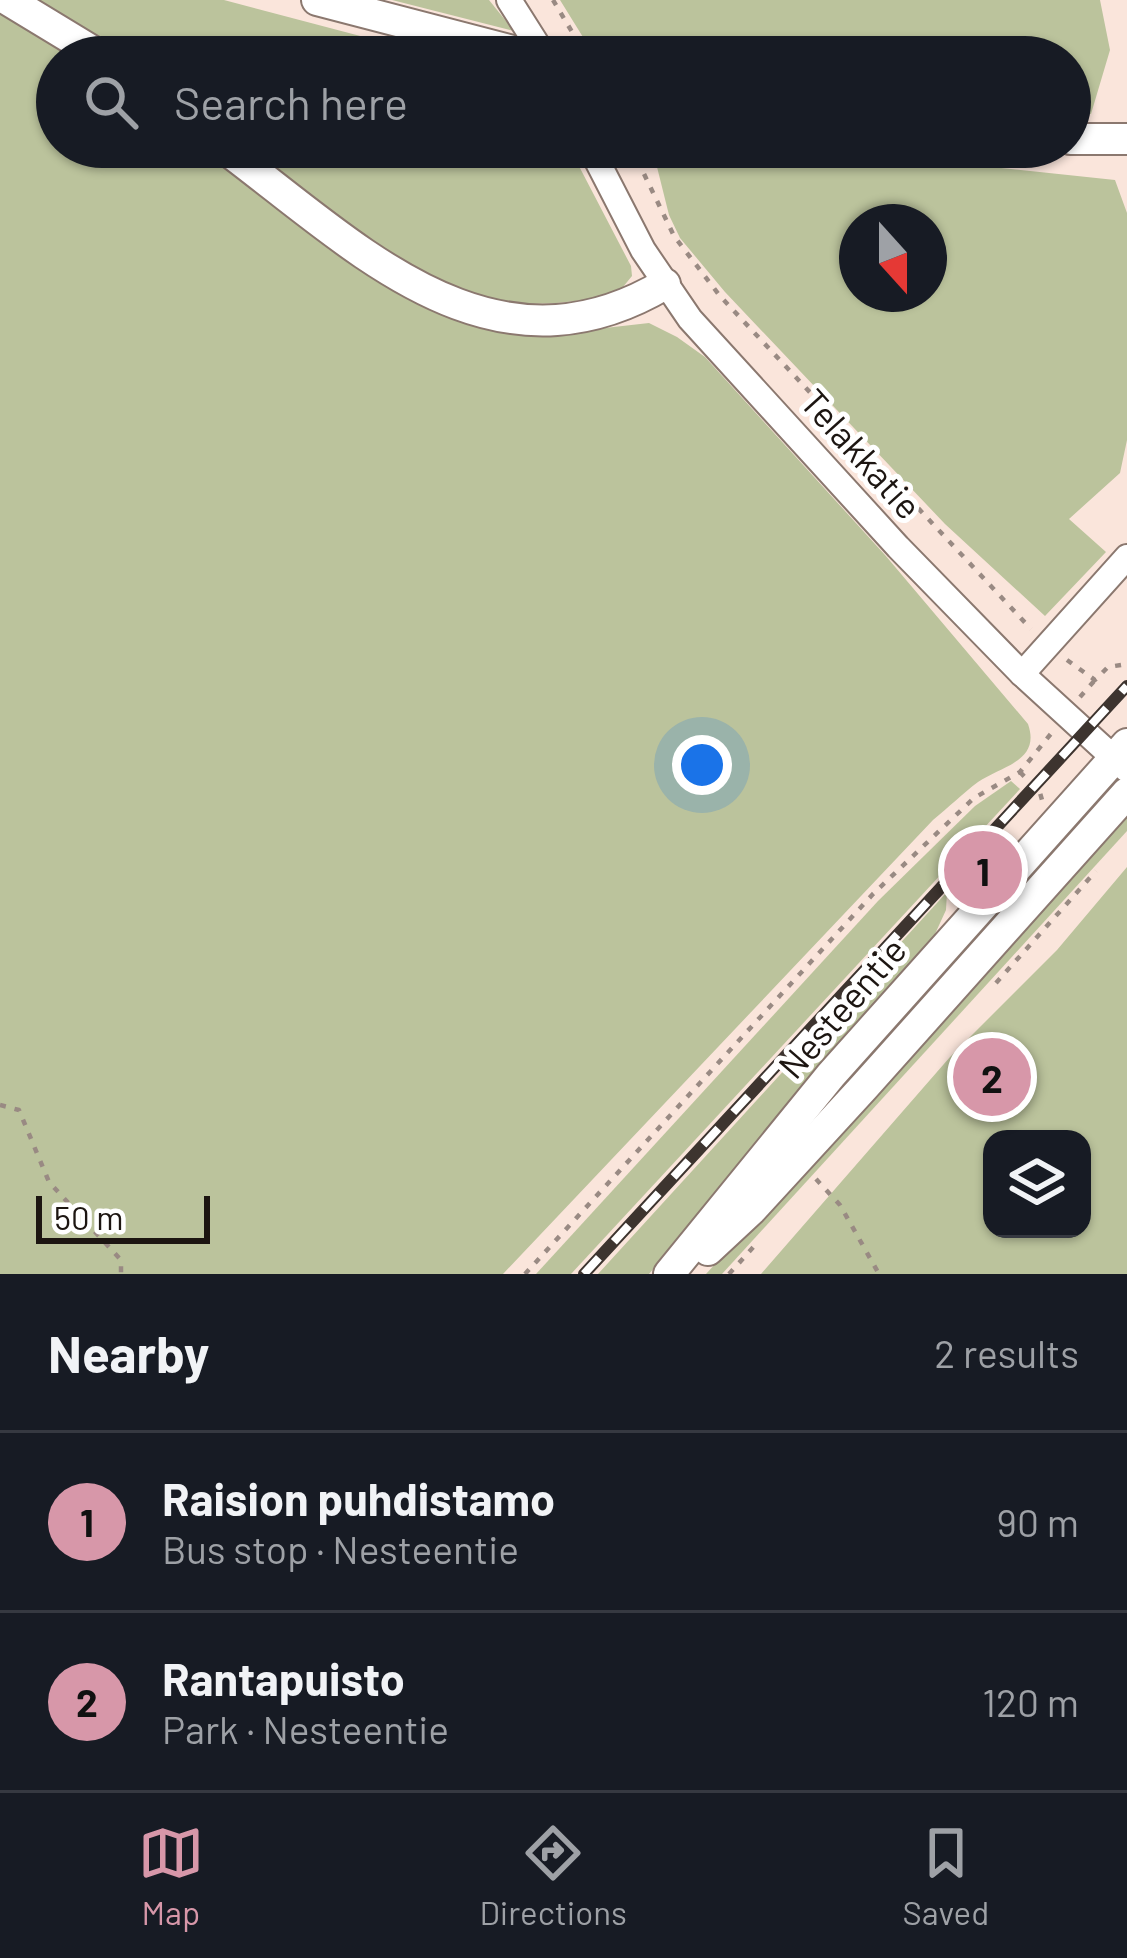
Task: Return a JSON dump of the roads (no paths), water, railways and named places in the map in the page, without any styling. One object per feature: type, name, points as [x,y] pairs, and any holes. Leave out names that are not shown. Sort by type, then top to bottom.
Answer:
[{"type":"main road","points":[[8,0],[67,36]]},
{"type":"main road","points":[[316,0],[451,36]]},
{"type":"main road","points":[[1091,139],[1127,139]]},
{"type":"main road","points":[[252,168],[403,280],[451,304],[501,318],[549,321],[597,315],[632,304],[665,284]]},
{"type":"main road","name":"Nesteentie","points":[[669,1274],[831,1075],[1123,758]]},
{"type":"main road","name":"Nesteentie","points":[[682,1274],[751,1210],[1127,793]]},
{"type":"street","points":[[509,0],[529,36]]},
{"type":"street","name":"Telakkatie","points":[[600,168],[620,211],[690,319],[898,548],[1022,674],[1123,758]]},
{"type":"street","points":[[1022,674],[1127,557]]},
{"type":"railway","points":[[584,1274],[1127,686]]},
{"type":"place","name":"Raision puhdistamo","points":[[983,870]]},
{"type":"place","name":"Rantapuisto","points":[[992,1077]]}]
